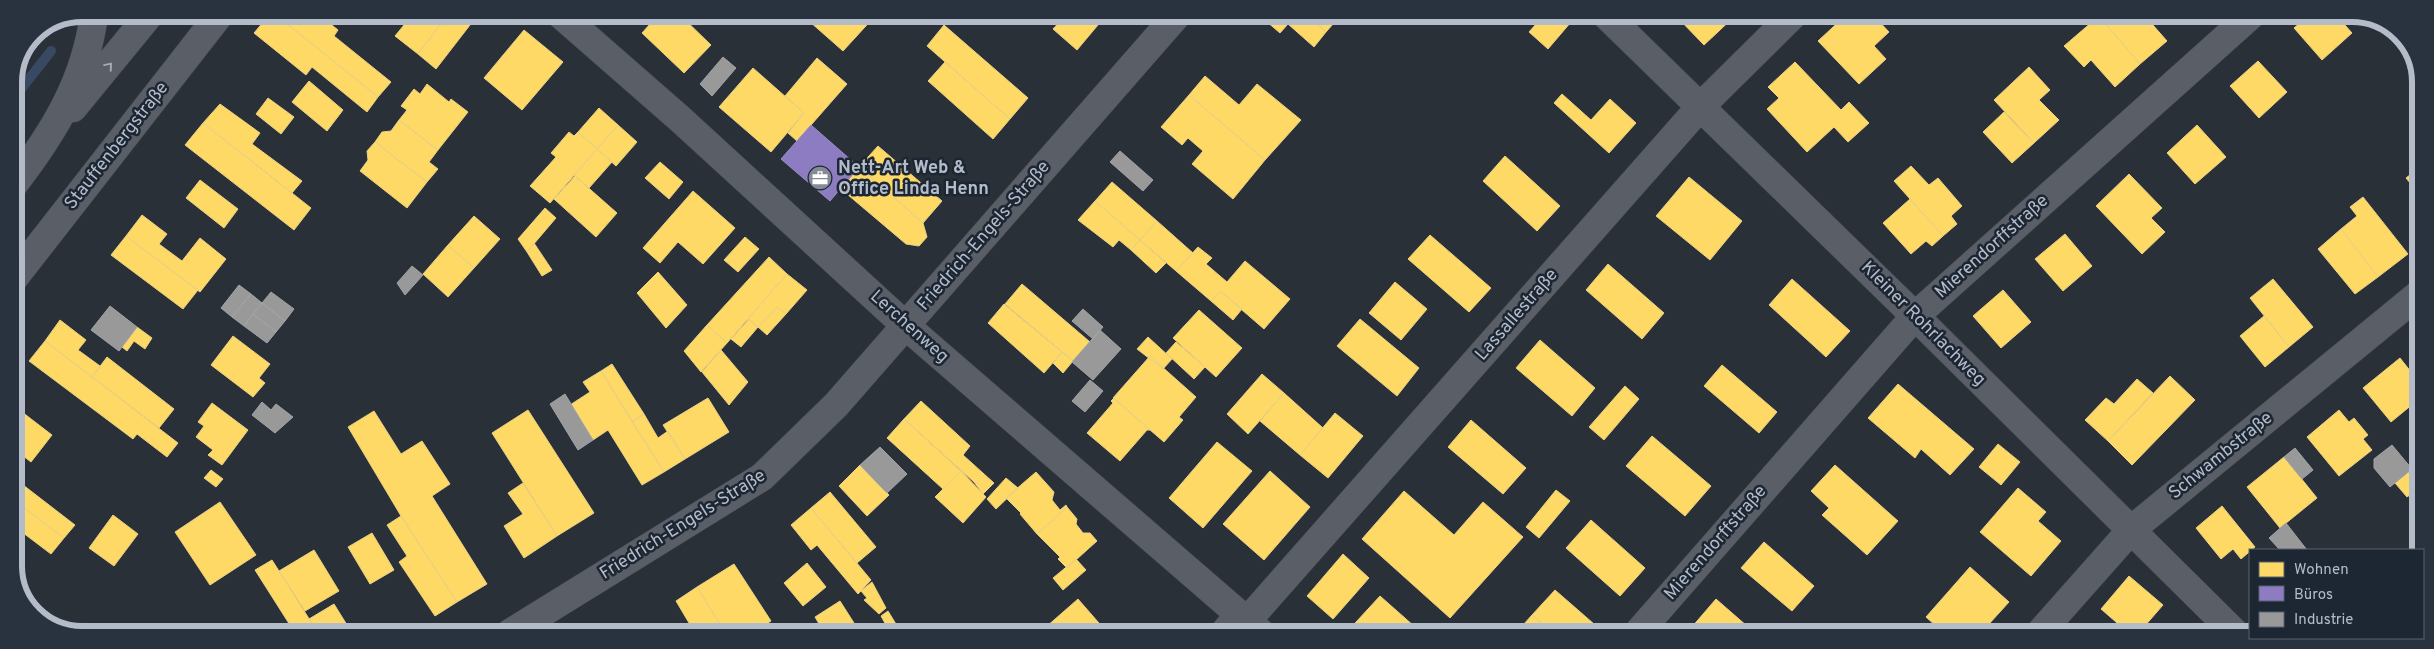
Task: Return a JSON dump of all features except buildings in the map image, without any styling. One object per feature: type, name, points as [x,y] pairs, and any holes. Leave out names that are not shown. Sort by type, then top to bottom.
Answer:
[{"type":"street","points":[[54,129],[82,69],[92,22]]},
{"type":"street","points":[[22,173],[54,129],[90,89],[144,22]]},
{"type":"street","name":"Stauffenbergstraße","points":[[22,267],[214,22]]},
{"type":"street","name":"Lerchenweg","points":[[569,22],[679,118],[906,326],[1243,626]]},
{"type":"street","name":"Friedrich-Engels-Straße","points":[[521,626],[762,477],[836,405],[1171,22]]},
{"type":"street","name":"Kleiner Rohrlachweg","points":[[1613,22],[1915,316],[2228,626]]},
{"type":"street","name":"Lassallestraße","points":[[1243,626],[1701,106],[1788,22]]},
{"type":"street","name":"Mierendorffstraße","points":[[1643,626],[1915,316],[2243,22]]},
{"type":"street","name":"Schwambstraße","points":[[2046,626],[2131,530],[2411,300]]},
{"type":"waterway","points":[[22,88],[51,51]]},
{"type":"place","name":"Nett-Art Web & Office Linda Henn","points":[[820,178]]}]
